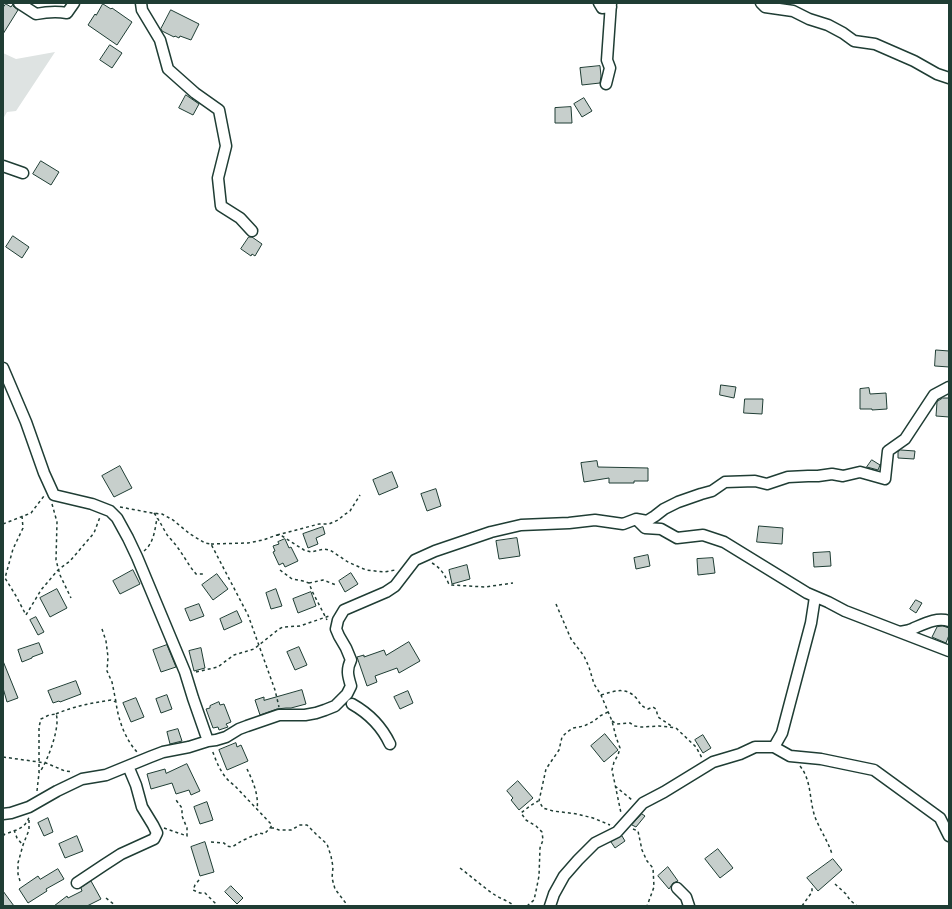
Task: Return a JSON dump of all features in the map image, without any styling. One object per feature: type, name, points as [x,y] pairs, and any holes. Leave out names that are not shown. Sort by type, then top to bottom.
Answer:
[{"type":"street","points":[[19,3],[36,14],[46,12],[67,13],[74,3]]},
{"type":"street","points":[[141,3],[142,10],[160,40],[168,69],[195,93],[219,110],[226,146],[218,178],[221,206],[240,218],[252,231]]},
{"type":"street","points":[[599,3],[602,8],[611,5],[607,60],[610,68],[606,84]]},
{"type":"street","points":[[761,3],[765,6],[793,11],[828,25],[854,41],[875,44],[914,60],[937,74],[949,78]]},
{"type":"street","points":[[3,166],[23,173]]},
{"type":"street","points":[[3,368],[26,422],[44,473],[54,495],[92,504],[110,511],[117,518],[128,538],[186,675],[208,741]]},
{"type":"street","points":[[352,704],[354,692],[348,675],[348,666],[351,660],[336,629],[338,620],[344,610],[386,592],[395,586],[415,560],[435,551],[491,532],[521,525],[569,523],[595,520],[623,524],[636,519],[647,520],[678,502],[712,491],[725,482],[755,481],[767,484],[788,477],[832,474],[843,476],[860,472],[885,479],[888,451],[905,439],[934,395],[949,387]]},
{"type":"street","points":[[636,519],[645,528],[661,530],[677,538],[704,535],[724,542],[815,597],[845,611],[949,650]]},
{"type":"street","points":[[774,747],[782,733],[811,622],[815,597]]},
{"type":"street","points":[[900,632],[911,630],[929,621],[949,621]]},
{"type":"street","points":[[3,814],[29,807],[82,779],[106,775],[163,752],[226,737],[239,729],[279,715],[305,715],[316,713],[335,706],[347,694],[351,686]]},
{"type":"street","points":[[338,703],[346,706],[352,704],[362,710],[379,726],[390,744]]},
{"type":"street","points":[[550,906],[554,894],[564,876],[578,860],[595,843],[616,832],[643,802],[664,792],[713,762],[740,754],[755,747],[774,747],[790,756],[821,759],[874,770],[940,818],[949,836]]},
{"type":"street","points":[[77,883],[121,854],[154,839],[157,833],[142,807],[136,785],[128,766]]},
{"type":"street","points":[[677,888],[686,897],[689,906]]},
{"type":"path","points":[[3,524],[31,513],[50,488]]},
{"type":"path","points":[[50,488],[51,500],[57,522],[56,560],[58,570],[71,598]]},
{"type":"path","points":[[22,516],[23,528],[13,549],[5,578],[26,615],[41,590],[58,570],[70,561],[94,533],[104,509],[111,505],[136,511],[162,514],[173,520],[190,534],[211,544],[248,543],[319,524],[329,524],[338,520],[350,511],[360,495]]},
{"type":"path","points":[[154,514],[196,574],[203,574]]},
{"type":"path","points":[[137,557],[147,548],[152,540],[157,517]]},
{"type":"path","points":[[277,534],[304,550],[311,552],[324,549],[330,550],[348,562],[366,570],[384,572],[393,571],[398,568]]},
{"type":"path","points":[[211,544],[248,615],[279,706],[279,715]]},
{"type":"path","points":[[430,562],[435,564],[442,571],[449,585],[485,587],[513,583]]},
{"type":"path","points":[[280,570],[292,579],[310,583],[323,580],[336,584]]},
{"type":"path","points":[[310,583],[312,591],[326,617],[332,625],[337,627]]},
{"type":"path","points":[[556,604],[571,639],[584,656],[594,684],[601,695],[612,721],[620,748],[612,770],[623,825]]},
{"type":"path","points":[[186,675],[218,667],[234,655],[254,649],[279,629],[284,627],[300,626],[344,610]]},
{"type":"path","points":[[102,629],[106,641],[108,657],[107,671],[113,687],[119,720],[132,747],[144,759]]},
{"type":"path","points":[[601,695],[624,690],[631,693],[642,706],[648,709],[653,707],[656,709],[658,717],[676,728],[696,747],[708,765]]},
{"type":"path","points":[[56,714],[56,728],[46,763],[39,774],[39,727],[41,719],[68,708],[80,705],[111,700],[116,702]]},
{"type":"path","points":[[608,712],[584,726],[573,728],[562,737],[559,750],[546,769],[539,801],[543,808],[593,818],[606,824],[623,825],[638,831],[642,850],[647,861],[653,868],[654,887],[647,906]]},
{"type":"path","points":[[612,721],[617,724],[630,723],[641,727],[659,726],[674,728]]},
{"type":"path","points":[[208,741],[227,780],[234,785],[272,825],[271,828]]},
{"type":"path","points":[[790,756],[805,772],[809,784],[815,816],[832,854]]},
{"type":"path","points":[[3,757],[46,763],[65,771],[72,772],[82,779]]},
{"type":"path","points":[[248,768],[257,794],[257,810]]},
{"type":"path","points":[[615,786],[631,798],[639,807]]},
{"type":"path","points":[[153,825],[158,825],[187,836],[187,828],[182,816],[182,808],[176,800]]},
{"type":"path","points":[[527,906],[534,900],[539,876],[540,848],[543,840],[542,832],[526,820],[521,814],[530,806],[539,801]]},
{"type":"path","points":[[20,882],[18,863],[29,830],[29,818]]},
{"type":"path","points":[[271,828],[290,830],[300,825],[307,825],[327,844],[331,856],[332,878],[335,889],[348,906]]},
{"type":"path","points":[[211,842],[224,843],[227,846],[232,847],[251,836],[256,836],[259,833],[264,834],[271,828]]},
{"type":"path","points":[[14,830],[17,838],[23,845]]},
{"type":"path","points":[[460,868],[482,886],[514,906]]},
{"type":"path","points":[[199,880],[193,890],[200,893],[205,893],[216,904],[215,906]]},
{"type":"path","points":[[836,884],[857,906]]},
{"type":"path","points":[[802,906],[812,892],[812,888]]},
{"type":"path","points":[[106,898],[116,906]]},
{"type":"shaded area","points":[[55,52],[16,111],[7,112],[3,119],[3,53],[16,59]]},
{"type":"building","points":[[6,4],[11,7],[13,4],[13,6],[18,10],[3,34],[3,8]]},
{"type":"building","points":[[103,4],[111,9],[112,8],[132,22],[117,45],[88,25]]},
{"type":"building","points":[[171,10],[199,24],[191,40],[180,36],[179,38],[174,37],[162,31],[161,29]]},
{"type":"building","points":[[110,45],[122,53],[112,68],[100,60]]},
{"type":"building","points":[[600,66],[600,83],[582,85],[580,68]]},
{"type":"building","points":[[186,95],[199,104],[193,115],[179,108]]},
{"type":"building","points":[[584,98],[592,111],[582,117],[574,104]]},
{"type":"building","points":[[571,107],[572,123],[555,123],[555,108]]},
{"type":"building","points":[[41,161],[59,172],[51,185],[33,174]]},
{"type":"building","points":[[13,236],[29,247],[22,258],[6,247]]},
{"type":"building","points":[[249,237],[252,237],[262,244],[255,256],[252,254],[251,256],[241,249]]},
{"type":"building","points":[[936,350],[949,351],[949,367],[935,366]]},
{"type":"building","points":[[721,385],[736,387],[734,398],[720,395]]},
{"type":"building","points":[[869,388],[870,394],[886,393],[887,409],[860,409],[860,389]]},
{"type":"building","points":[[943,398],[949,398],[949,417],[936,416],[937,402]]},
{"type":"building","points":[[745,399],[763,399],[762,414],[744,413]]},
{"type":"building","points":[[901,450],[915,451],[914,459],[898,458],[898,452]]},
{"type":"building","points":[[872,460],[880,465],[878,470],[867,467]]},
{"type":"building","points":[[597,461],[598,467],[648,468],[648,481],[634,481],[634,483],[609,483],[609,478],[584,482],[581,463]]},
{"type":"building","points":[[120,466],[132,488],[114,497],[102,476]]},
{"type":"building","points":[[392,472],[398,487],[379,495],[373,480]]},
{"type":"building","points":[[436,489],[441,506],[427,511],[421,494]]},
{"type":"building","points":[[759,526],[783,528],[782,544],[757,542]]},
{"type":"building","points":[[323,527],[325,534],[316,538],[318,544],[308,548],[303,534]]},
{"type":"building","points":[[517,538],[520,556],[499,559],[496,541]]},
{"type":"building","points":[[285,539],[298,561],[285,567],[283,563],[279,565],[273,552],[275,551],[273,546],[279,544],[278,542]]},
{"type":"building","points":[[830,552],[831,566],[814,567],[813,553]]},
{"type":"building","points":[[648,555],[650,566],[636,569],[634,558]]},
{"type":"building","points":[[713,558],[715,573],[698,575],[697,559]]},
{"type":"building","points":[[467,565],[470,579],[452,584],[449,570]]},
{"type":"building","points":[[133,570],[140,584],[120,594],[113,581]]},
{"type":"building","points":[[351,573],[358,584],[345,592],[339,581]]},
{"type":"building","points":[[217,574],[228,589],[213,600],[202,585]]},
{"type":"building","points":[[57,589],[67,608],[50,617],[40,598]]},
{"type":"building","points":[[276,589],[282,606],[271,609],[266,593]]},
{"type":"building","points":[[311,592],[316,606],[298,613],[293,599]]},
{"type":"building","points":[[916,600],[922,603],[916,613],[910,609]]},
{"type":"building","points":[[199,604],[204,616],[190,621],[185,609]]},
{"type":"building","points":[[237,611],[242,622],[224,630],[220,619]]},
{"type":"building","points":[[36,617],[44,632],[38,635],[30,620]]},
{"type":"building","points":[[943,626],[949,628],[949,635],[946,643],[932,637],[937,627]]},
{"type":"building","points":[[409,642],[420,661],[399,673],[397,668],[375,676],[377,682],[367,686],[357,657],[364,655],[364,657],[384,650],[386,655]]},
{"type":"building","points":[[39,643],[43,653],[22,662],[18,650]]},
{"type":"building","points":[[167,645],[176,667],[161,672],[153,650]]},
{"type":"building","points":[[299,647],[307,665],[295,670],[287,652]]},
{"type":"building","points":[[201,648],[205,668],[194,671],[189,651]]},
{"type":"building","points":[[3,661],[18,698],[7,702],[3,688]]},
{"type":"building","points":[[76,681],[81,694],[53,703],[48,691]]},
{"type":"building","points":[[302,690],[306,704],[291,708],[277,709],[260,715],[255,700],[264,697],[264,700]]},
{"type":"building","points":[[408,691],[413,703],[400,709],[394,697]]},
{"type":"building","points":[[167,695],[172,709],[161,713],[156,699]]},
{"type":"building","points":[[136,698],[144,717],[131,722],[123,703]]},
{"type":"building","points":[[219,702],[220,705],[224,704],[231,722],[226,724],[228,727],[219,730],[218,727],[213,728],[206,709]]},
{"type":"building","points":[[178,729],[182,741],[170,744],[167,732]]},
{"type":"building","points":[[605,734],[618,750],[604,762],[591,746]]},
{"type":"building","points":[[703,735],[711,748],[703,753],[695,740]]},
{"type":"building","points":[[236,743],[237,747],[241,745],[248,761],[227,770],[219,750]]},
{"type":"building","points":[[187,764],[200,791],[191,795],[189,790],[176,794],[172,783],[151,789],[147,774],[165,769],[166,773]]},
{"type":"building","points":[[518,781],[533,798],[519,810],[511,800],[513,798],[507,791]]},
{"type":"building","points":[[207,802],[213,820],[200,824],[194,807]]},
{"type":"building","points":[[642,814],[645,816],[636,827],[632,825]]},
{"type":"building","points":[[48,818],[53,832],[44,836],[38,823]]},
{"type":"building","points":[[77,836],[83,851],[65,858],[59,844]]},
{"type":"building","points":[[622,836],[625,841],[615,848],[611,842]]},
{"type":"building","points":[[205,842],[214,872],[200,876],[191,847]]},
{"type":"building","points":[[718,849],[733,868],[720,878],[705,859]]},
{"type":"building","points":[[833,859],[842,870],[818,891],[807,878]]},
{"type":"building","points":[[668,867],[678,881],[673,883],[669,889],[658,876]]},
{"type":"building","points":[[58,869],[64,879],[46,889],[47,891],[28,903],[19,889],[38,876],[40,879]]},
{"type":"building","points":[[91,881],[101,899],[87,906],[54,906],[67,896],[68,898],[82,891],[81,888]]},
{"type":"building","points":[[231,886],[243,898],[237,904],[225,892]]},
{"type":"building","points":[[3,891],[14,906],[3,906]]}]
